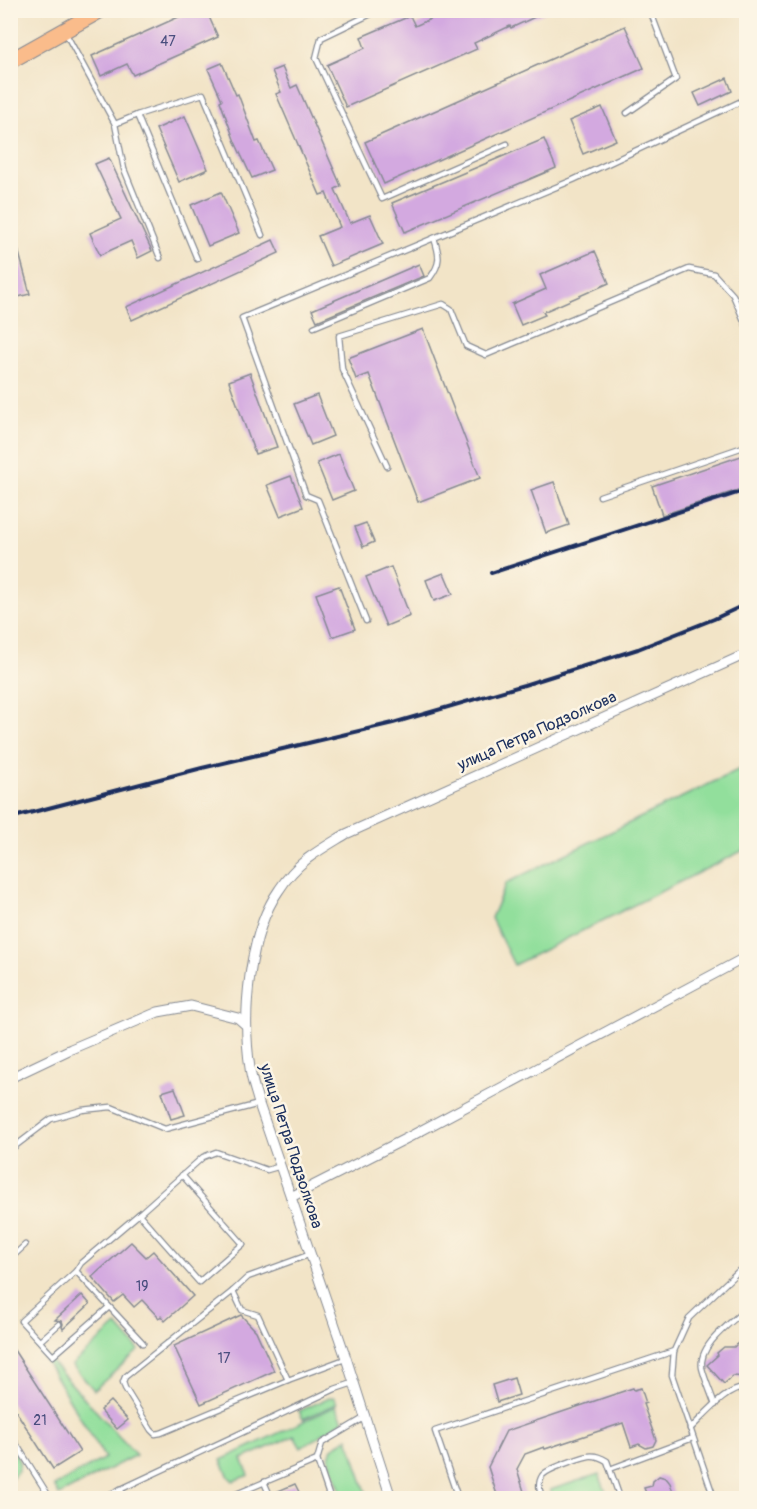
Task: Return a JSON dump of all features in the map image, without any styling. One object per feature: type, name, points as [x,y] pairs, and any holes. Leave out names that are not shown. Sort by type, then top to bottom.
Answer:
[{"type":"main road","points":[[10,61],[101,10]]},
{"type":"street","name":"улица Петра Подзолкова","points":[[391,1498],[250,1072],[246,1025],[250,970],[261,926],[270,903],[306,859],[346,834],[747,654]]},
{"type":"street","points":[[291,1197],[747,957]]},
{"type":"street","points":[[10,1078],[71,1048],[158,1012],[191,1006],[238,1018],[246,1025]]},
{"type":"lane","points":[[380,10],[321,38],[316,58],[382,199],[507,144]]},
{"type":"lane","points":[[627,113],[676,79],[650,10]]},
{"type":"lane","points":[[64,30],[115,124],[124,169],[160,258]]},
{"type":"lane","points":[[115,124],[203,94],[262,235]]},
{"type":"lane","points":[[366,621],[318,500],[306,495],[242,318],[573,180],[747,99]]},
{"type":"lane","points":[[137,115],[197,259]]},
{"type":"lane","points":[[314,327],[430,278],[438,267],[439,252],[434,238]]},
{"type":"lane","points":[[387,466],[342,369],[339,336],[443,304],[451,309],[466,346],[486,355],[689,269],[714,274],[733,295],[747,324]]},
{"type":"lane","points":[[600,496],[747,446]]},
{"type":"lane","points":[[10,1150],[51,1119],[82,1110],[111,1107],[165,1129],[260,1104]]},
{"type":"lane","points":[[108,1307],[53,1356],[21,1321],[76,1271],[81,1263],[203,1157],[216,1152],[267,1170],[281,1166]]},
{"type":"lane","points":[[139,1214],[199,1282],[243,1244],[182,1175]]},
{"type":"lane","points":[[10,1259],[25,1245]]},
{"type":"lane","points":[[311,1254],[248,1277],[125,1377],[123,1382],[125,1388],[155,1434],[346,1358]]},
{"type":"lane","points":[[714,1498],[672,1375],[674,1351],[689,1318],[747,1264]]},
{"type":"lane","points":[[76,1271],[143,1343]]},
{"type":"lane","points":[[233,1291],[242,1310],[258,1315],[288,1380]]},
{"type":"lane","points":[[715,1405],[702,1368],[704,1352],[708,1344],[747,1309]]},
{"type":"lane","points":[[40,1341],[59,1324]]},
{"type":"lane","points":[[458,1498],[435,1431],[674,1351]]},
{"type":"lane","points":[[102,1498],[335,1389],[353,1383]]},
{"type":"lane","points":[[690,1430],[734,1390],[747,1388]]},
{"type":"lane","points":[[330,1498],[317,1460],[322,1443],[364,1418]]},
{"type":"lane","points":[[10,1434],[50,1498]]},
{"type":"lane","points":[[610,1469],[693,1438]]},
{"type":"lane","points":[[542,1498],[538,1487],[541,1476],[548,1470],[591,1455],[607,1461],[620,1498]]},
{"type":"lane","points":[[227,1498],[317,1460]]},
{"type":"lane","points":[[264,1482],[271,1498]]},
{"type":"lane","points":[[120,1489],[125,1498]]},
{"type":"green space","points":[[746,766],[746,849],[514,965],[491,918],[506,883]]},
{"type":"green space","points":[[117,1325],[139,1350],[94,1390],[72,1365]]},
{"type":"green space","points":[[36,1345],[136,1455],[59,1495],[54,1486],[105,1458]]},
{"type":"green space","points":[[333,1397],[337,1404],[303,1419],[299,1411]]},
{"type":"green space","points":[[336,1406],[343,1421],[301,1448],[294,1436],[242,1459],[249,1475],[233,1481],[229,1477],[221,1460]]},
{"type":"green space","points":[[348,1438],[368,1498],[343,1498],[329,1458],[332,1448]]},
{"type":"green space","points":[[11,1446],[19,1466],[16,1474],[11,1478]]},
{"type":"green space","points":[[599,1474],[608,1498],[553,1498],[550,1490]]},
{"type":"building","points":[[194,10],[206,10],[218,37],[133,75],[127,64],[101,76],[92,56]]},
{"type":"building","points":[[450,10],[550,10],[474,43],[477,49],[346,107],[327,65],[365,48],[361,37],[410,16],[415,26]]},
{"type":"building","points":[[625,26],[644,68],[384,184],[365,142]]},
{"type":"building","points":[[222,63],[236,95],[238,94],[256,142],[259,141],[272,170],[252,178],[235,142],[220,101],[222,100],[208,69]]},
{"type":"building","points":[[282,67],[291,88],[297,85],[341,186],[335,189],[350,223],[370,215],[383,244],[331,266],[318,236],[340,227],[326,193],[320,195],[276,94],[281,92],[272,71]]},
{"type":"building","points":[[727,78],[732,91],[700,106],[694,93]]},
{"type":"building","points":[[602,107],[616,140],[583,154],[569,121]]},
{"type":"building","points":[[185,116],[208,169],[179,182],[156,129]]},
{"type":"building","points":[[544,139],[556,168],[405,232],[392,203]]},
{"type":"building","points":[[109,158],[152,251],[138,258],[131,241],[100,255],[90,233],[121,219],[95,164]]},
{"type":"building","points":[[221,192],[239,233],[208,246],[191,205]]},
{"type":"building","points":[[14,234],[30,294],[10,299],[10,235]]},
{"type":"building","points":[[273,240],[279,253],[132,320],[126,307]]},
{"type":"building","points":[[595,251],[609,283],[543,312],[545,315],[521,325],[512,304],[546,289],[540,275]]},
{"type":"building","points":[[419,264],[424,276],[317,321],[312,310]]},
{"type":"building","points":[[423,329],[480,478],[418,502],[369,374],[356,379],[348,358]]},
{"type":"building","points":[[250,373],[277,447],[255,454],[229,381]]},
{"type":"building","points":[[317,395],[333,436],[311,445],[294,404]]},
{"type":"building","points":[[339,454],[354,491],[332,500],[317,463]]},
{"type":"building","points":[[747,454],[747,487],[662,515],[652,486]]},
{"type":"building","points":[[291,476],[303,507],[280,516],[267,485]]},
{"type":"building","points":[[554,482],[569,525],[546,533],[531,490]]},
{"type":"building","points":[[366,523],[374,542],[363,547],[355,527]]},
{"type":"building","points":[[391,567],[410,616],[386,626],[366,577]]},
{"type":"building","points":[[444,573],[453,594],[434,601],[426,580]]},
{"type":"building","points":[[339,586],[355,629],[332,637],[316,594]]},
{"type":"building","points":[[175,1088],[185,1115],[171,1119],[162,1092]]},
{"type":"building","points":[[131,1242],[146,1257],[153,1251],[193,1296],[165,1321],[161,1316],[159,1318],[142,1300],[134,1307],[123,1295],[114,1302],[92,1277]]},
{"type":"building","points":[[82,1295],[90,1304],[63,1329],[62,1321],[55,1320]]},
{"type":"building","points":[[241,1315],[256,1331],[274,1371],[201,1404],[174,1346]]},
{"type":"building","points":[[747,1342],[747,1377],[733,1376],[724,1384],[707,1365],[724,1347],[734,1347],[738,1343]]},
{"type":"building","points":[[10,1344],[80,1452],[53,1469],[10,1402]]},
{"type":"building","points":[[514,1378],[519,1395],[497,1402],[492,1385]]},
{"type":"building","points":[[633,1388],[634,1390],[641,1388],[646,1403],[643,1404],[656,1440],[653,1446],[646,1448],[639,1444],[631,1447],[623,1423],[545,1449],[544,1447],[525,1454],[517,1469],[526,1498],[498,1498],[488,1467],[506,1431]]},
{"type":"building","points":[[110,1401],[128,1420],[117,1429],[100,1410]]},
{"type":"building","points":[[659,1476],[666,1478],[670,1483],[675,1498],[648,1498],[644,1488],[652,1486],[653,1481]]},
{"type":"building","points":[[295,1484],[302,1498],[282,1498],[278,1491]]},
{"type":"railway","points":[[491,573],[746,490]]},
{"type":"railway","points":[[10,818],[202,768],[393,723],[524,685],[638,649],[746,604]]}]
